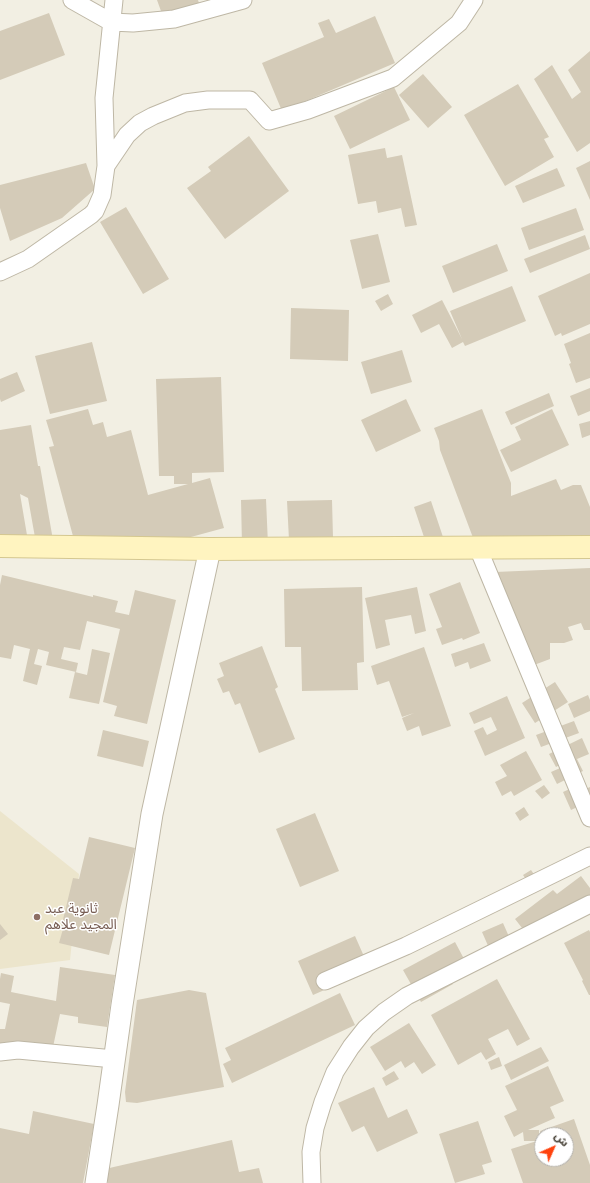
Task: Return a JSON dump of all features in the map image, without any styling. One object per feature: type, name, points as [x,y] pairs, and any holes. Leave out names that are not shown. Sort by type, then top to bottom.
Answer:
[{"type":"main road","points":[[0,546],[210,549],[590,547]]},
{"type":"street","points":[[72,0],[111,22],[133,23],[174,19],[243,0]]},
{"type":"street","points":[[0,272],[28,259],[96,211],[102,195],[106,166],[104,98],[114,0]]},
{"type":"street","points":[[106,166],[127,135],[140,123],[185,103],[208,100],[250,100],[269,121],[308,110],[393,78],[459,23],[474,0]]},
{"type":"street","points":[[478,548],[590,818]]},
{"type":"street","points":[[96,1183],[152,814],[210,549]]},
{"type":"street","points":[[325,981],[406,946],[590,856]]},
{"type":"street","points":[[312,1183],[311,1152],[315,1128],[323,1102],[335,1072],[351,1047],[366,1028],[384,1012],[407,996],[590,904]]},
{"type":"street","points":[[0,1052],[18,1050],[114,1059]]},
{"type":"shaded area","name":"ثانوية عبد المجيد علاهم","points":[[0,811],[79,874],[70,960],[0,969]]},
{"type":"building","points":[[157,0],[198,0],[202,12],[166,25]]},
{"type":"building","points":[[49,13],[65,55],[0,80],[0,31]]},
{"type":"building","points":[[375,16],[395,63],[282,111],[262,63],[324,37],[318,23],[329,19],[336,33]]},
{"type":"building","points":[[590,51],[590,143],[577,152],[534,79],[552,65],[572,99],[581,92],[568,70]]},
{"type":"building","points":[[423,74],[452,107],[428,128],[399,95]]},
{"type":"building","points":[[518,84],[549,137],[544,139],[554,157],[505,186],[464,115]]},
{"type":"building","points":[[394,87],[410,120],[350,149],[334,116]]},
{"type":"building","points":[[249,136],[289,191],[225,239],[187,188],[211,171],[208,167]]},
{"type":"building","points":[[385,148],[387,158],[402,155],[417,225],[405,227],[401,208],[378,213],[376,201],[358,204],[348,155]]},
{"type":"building","points":[[590,161],[590,200],[576,168]]},
{"type":"building","points":[[86,163],[95,189],[62,218],[10,241],[0,208],[0,185]]},
{"type":"building","points":[[557,168],[565,186],[523,203],[515,186]]},
{"type":"building","points":[[126,207],[169,279],[143,294],[100,222]]},
{"type":"building","points":[[576,208],[584,230],[529,250],[521,228]]},
{"type":"building","points":[[378,234],[390,282],[362,289],[350,240]]},
{"type":"building","points":[[585,235],[590,249],[530,273],[524,259]]},
{"type":"building","points":[[497,244],[508,271],[453,293],[442,266]]},
{"type":"building","points":[[590,273],[590,324],[562,336],[561,333],[555,336],[538,296]]},
{"type":"building","points":[[512,286],[526,321],[465,346],[463,342],[452,348],[439,324],[421,333],[412,315],[442,300],[462,339],[450,311]]},
{"type":"building","points":[[388,294],[393,304],[381,311],[375,301]]},
{"type":"building","points":[[291,308],[349,310],[348,361],[290,359]]},
{"type":"building","points":[[590,333],[590,378],[576,383],[564,344]]},
{"type":"building","points":[[92,342],[107,401],[50,414],[35,356]]},
{"type":"building","points":[[402,350],[412,382],[371,394],[361,362]]},
{"type":"building","points":[[17,372],[25,391],[1,402],[0,379]]},
{"type":"building","points":[[221,377],[224,472],[192,473],[192,483],[210,478],[224,528],[132,553],[77,551],[49,447],[54,446],[46,420],[88,409],[93,425],[103,422],[107,437],[131,430],[148,495],[188,484],[174,484],[174,476],[159,476],[156,379]]},
{"type":"building","points":[[590,388],[590,411],[578,416],[570,396]]},
{"type":"building","points":[[549,393],[554,406],[511,425],[505,412]]},
{"type":"building","points":[[406,399],[421,431],[376,452],[361,420]]},
{"type":"building","points":[[482,409],[511,483],[511,496],[556,479],[561,490],[573,485],[581,485],[590,507],[590,543],[475,543],[440,450],[439,441],[434,428]]},
{"type":"building","points":[[552,409],[569,445],[511,472],[500,450],[521,440],[515,427]]},
{"type":"building","points":[[590,421],[590,435],[582,438],[579,424]]},
{"type":"building","points":[[31,425],[53,540],[36,543],[28,498],[20,494],[28,541],[0,546],[0,430]]},
{"type":"building","points":[[266,499],[268,545],[242,545],[241,500]]},
{"type":"building","points":[[332,500],[333,538],[289,540],[287,501]]},
{"type":"building","points":[[431,501],[444,540],[427,546],[414,507]]},
{"type":"building","points":[[590,568],[590,630],[584,630],[581,623],[568,627],[573,640],[564,643],[550,643],[550,659],[534,665],[495,572]]},
{"type":"building","points":[[2,575],[93,597],[93,595],[118,601],[115,612],[129,615],[135,590],[176,600],[147,724],[114,716],[117,706],[103,702],[120,629],[87,621],[80,650],[64,647],[61,659],[78,663],[76,672],[46,665],[49,652],[38,649],[34,664],[42,666],[37,685],[23,681],[30,649],[14,645],[11,659],[0,657],[0,585]]},
{"type":"building","points":[[460,582],[480,633],[463,640],[462,638],[442,645],[436,629],[442,627],[429,594]]},
{"type":"building","points":[[362,587],[364,662],[357,663],[358,690],[302,691],[301,647],[285,647],[284,589]]},
{"type":"building","points":[[417,587],[426,631],[415,634],[411,615],[385,620],[390,645],[376,649],[365,598]]},
{"type":"building","points":[[484,643],[491,661],[470,669],[468,662],[455,667],[451,654]]},
{"type":"building","points":[[262,646],[278,687],[275,689],[295,739],[259,753],[240,703],[235,705],[229,691],[223,693],[217,679],[224,676],[219,663]]},
{"type":"building","points":[[424,647],[451,726],[422,736],[419,726],[407,731],[402,718],[414,713],[402,717],[389,681],[377,685],[371,666]]},
{"type":"building","points":[[92,649],[110,653],[99,704],[69,698],[75,672],[87,675]]},
{"type":"building","points":[[555,682],[568,702],[535,723],[522,703]]},
{"type":"building","points":[[588,695],[590,700],[590,711],[574,718],[568,704]]},
{"type":"building","points":[[507,696],[525,738],[485,756],[474,731],[483,727],[487,735],[497,730],[491,717],[474,724],[469,713]]},
{"type":"building","points":[[574,721],[579,733],[541,747],[536,735]]},
{"type":"building","points":[[103,730],[149,741],[143,767],[97,756]]},
{"type":"building","points":[[582,738],[589,754],[577,759],[583,771],[557,784],[551,772],[567,765],[565,762],[556,767],[549,754]]},
{"type":"building","points":[[526,751],[542,780],[514,796],[511,791],[502,796],[495,782],[507,776],[500,765]]},
{"type":"building","points":[[544,785],[550,793],[542,799],[535,791]]},
{"type":"building","points":[[574,787],[577,793],[590,787],[590,801],[571,810],[563,792]]},
{"type":"building","points":[[524,807],[529,815],[520,821],[515,813]]},
{"type":"building","points":[[315,813],[339,871],[300,887],[276,829]]},
{"type":"building","points":[[89,837],[135,848],[109,955],[59,943],[63,929],[61,928],[73,878],[79,879]]},
{"type":"building","points":[[531,870],[540,883],[532,888],[523,875]]},
{"type":"building","points":[[581,876],[590,888],[590,900],[533,942],[515,919],[553,890],[557,894]]},
{"type":"building","points":[[503,923],[514,948],[493,957],[482,932]]},
{"type":"building","points":[[0,924],[8,934],[0,940]]},
{"type":"building","points":[[589,930],[590,932],[590,995],[564,943]]},
{"type":"building","points":[[355,936],[370,970],[313,995],[298,961]]},
{"type":"building","points":[[455,942],[470,970],[451,980],[453,984],[421,1002],[403,970]]},
{"type":"building","points":[[60,967],[115,975],[107,1027],[78,1023],[78,1017],[60,1014],[50,1061],[1,1051],[2,1043],[0,1047],[0,1029],[5,1029],[10,1004],[0,1002],[1,973],[14,976],[11,992],[56,1001]]},
{"type":"building","points":[[497,979],[530,1039],[517,1046],[508,1029],[488,1039],[496,1054],[486,1060],[481,1052],[458,1065],[431,1015]]},
{"type":"building","points":[[189,990],[206,993],[224,1087],[137,1103],[126,1102],[125,1092],[137,1000]]},
{"type":"building","points":[[340,993],[355,1025],[232,1083],[223,1064],[231,1060],[225,1048]]},
{"type":"building","points":[[409,1023],[436,1065],[422,1074],[414,1062],[405,1068],[401,1061],[385,1071],[370,1047]]},
{"type":"building","points":[[541,1047],[549,1061],[511,1080],[504,1065]]},
{"type":"building","points":[[499,1057],[502,1066],[491,1070],[488,1062]]},
{"type":"building","points":[[548,1066],[564,1101],[550,1107],[555,1118],[528,1130],[534,1130],[534,1141],[524,1141],[523,1132],[514,1137],[504,1116],[517,1110],[505,1086]]},
{"type":"building","points":[[394,1071],[399,1079],[386,1086],[382,1078]]},
{"type":"building","points":[[374,1087],[388,1118],[407,1109],[418,1133],[377,1152],[364,1126],[352,1132],[338,1103]]},
{"type":"building","points":[[33,1111],[94,1124],[83,1183],[0,1183],[0,1128],[29,1134]]},
{"type":"building","points":[[574,1119],[590,1165],[590,1183],[523,1183],[511,1149],[534,1142],[534,1167],[574,1167],[574,1127],[551,1127]]},
{"type":"building","points":[[478,1121],[492,1162],[482,1165],[485,1174],[455,1183],[439,1134]]},
{"type":"building","points":[[232,1140],[239,1172],[259,1168],[263,1183],[108,1183],[105,1169]]},
{"type":"place","name":"ثانوية عبد المجيد علاهم","points":[[37,917]]}]
